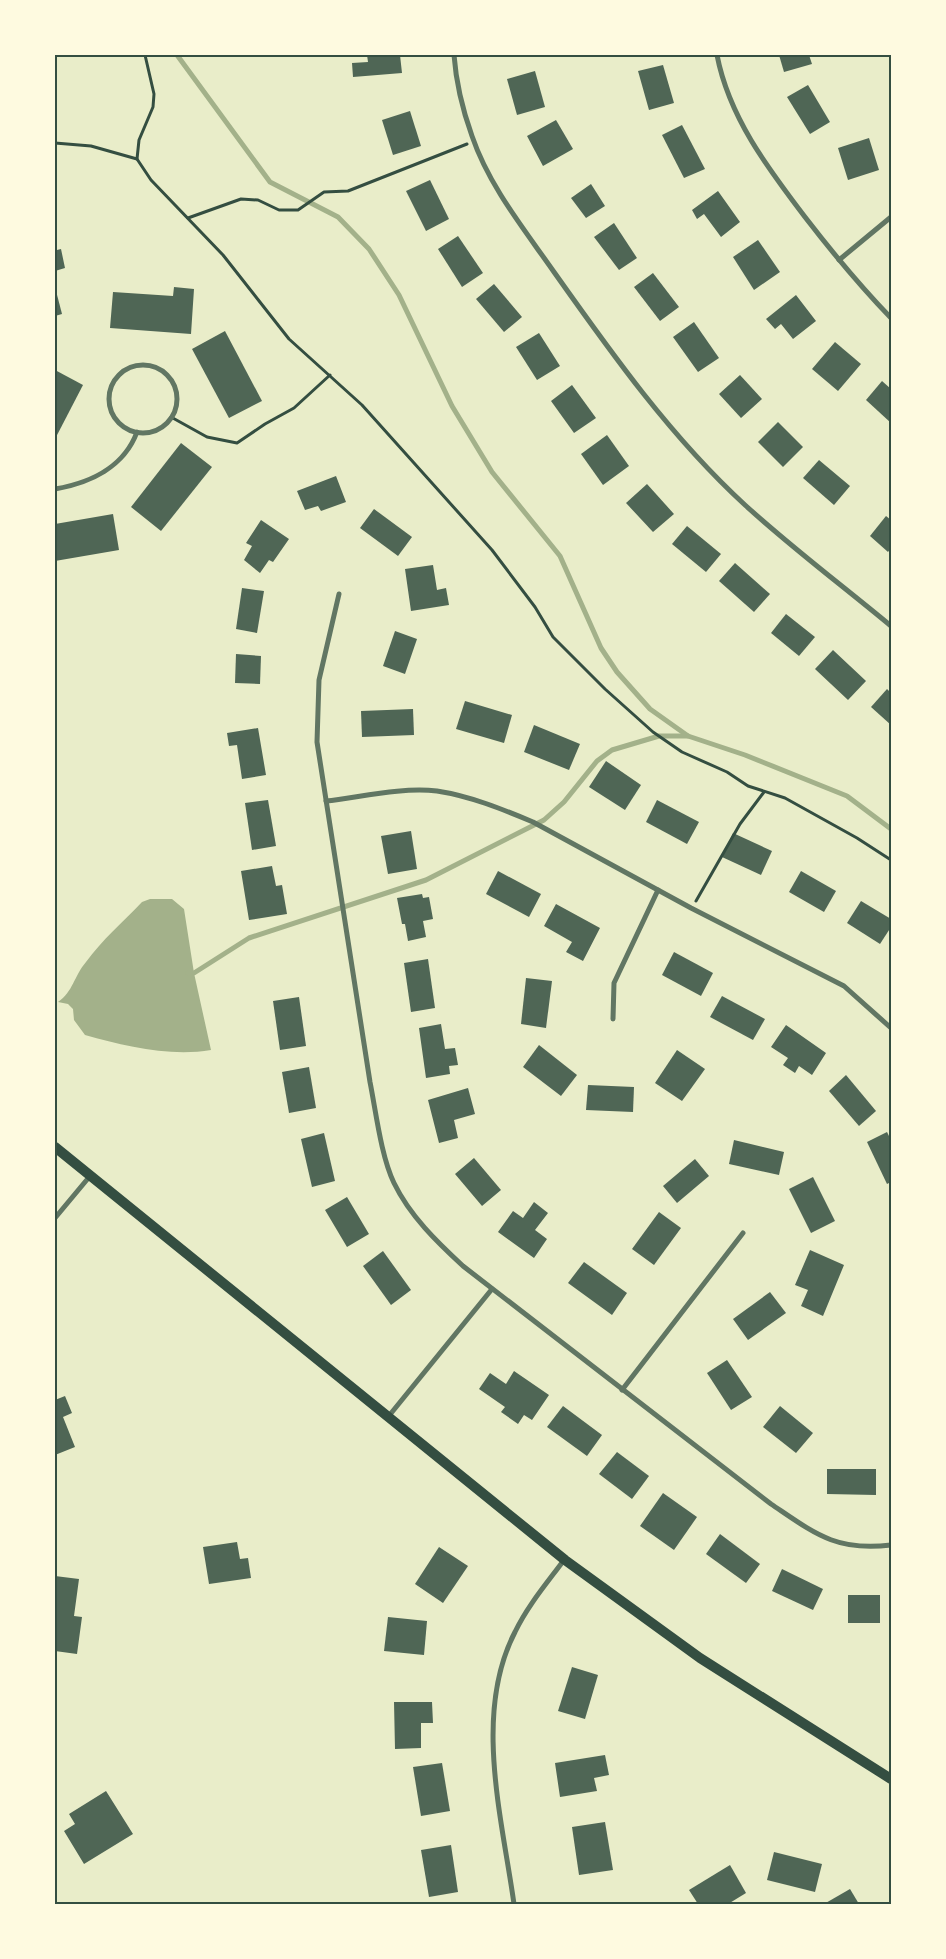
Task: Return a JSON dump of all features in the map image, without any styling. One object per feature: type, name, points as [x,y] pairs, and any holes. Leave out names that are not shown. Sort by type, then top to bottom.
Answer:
[{"type":"main road","points":[[55,1147],[565,1560],[700,1658],[891,1779]]},
{"type":"street","points":[[454,55],[458,84],[474,141],[491,177],[518,222],[606,346],[690,451],[746,506],[891,626]]},
{"type":"street","points":[[717,55],[733,109],[755,149],[839,260],[891,318]]},
{"type":"street","points":[[839,260],[891,217]]},
{"type":"street","points":[[139,364],[150,365],[169,376],[177,396],[176,407],[171,418],[157,430],[137,432],[127,429],[118,422],[109,403],[109,392],[113,382],[120,373],[129,367],[139,364]]},
{"type":"street","points":[[55,489],[81,482],[105,471],[131,449],[137,432]]},
{"type":"street","points":[[339,594],[319,680],[317,742],[370,1082],[380,1134],[394,1183],[427,1232],[492,1289],[771,1504],[815,1534],[834,1543],[856,1547],[891,1545]]},
{"type":"street","points":[[326,801],[398,792],[435,791],[460,795],[533,822],[691,908],[844,986],[891,1028]]},
{"type":"street","points":[[612,1019],[614,983],[658,890]]},
{"type":"street","points":[[55,1218],[90,1176]]},
{"type":"street","points":[[622,1390],[743,1233]]},
{"type":"street","points":[[388,1418],[492,1289]]},
{"type":"street","points":[[514,1904],[492,1741],[493,1708],[502,1667],[514,1633],[531,1604],[565,1560]]},
{"type":"path","points":[[145,55],[154,94],[153,107],[139,140],[137,159],[151,180],[246,282],[289,339],[362,405],[492,550],[535,607],[553,637],[605,689],[653,732],[682,752],[727,772],[748,786],[785,798],[857,838],[891,860]]},
{"type":"path","points":[[188,218],[241,199],[258,200],[279,210],[299,209],[324,192],[348,191],[369,184],[474,141]]},
{"type":"path","points":[[55,143],[91,146],[137,159]]},
{"type":"path","points":[[171,418],[207,437],[237,443],[265,424],[294,408],[330,375]]},
{"type":"path","points":[[691,908],[740,824],[764,792]]},
{"type":"shaded area","points":[[150,899],[172,899],[184,909],[194,973],[211,1050],[195,1052],[163,1051],[115,1043],[85,1035],[74,1020],[73,1009],[68,1004],[58,1002],[67,994],[82,967],[99,946],[142,902]]},
{"type":"building","points":[[367,55],[400,55],[402,73],[353,77],[352,63],[368,62]]},
{"type":"building","points":[[511,55],[535,55],[535,57],[511,57]]},
{"type":"building","points":[[779,55],[809,55],[812,64],[784,72]]},
{"type":"building","points":[[663,65],[674,103],[649,110],[638,71]]},
{"type":"building","points":[[535,71],[545,107],[517,115],[507,79]]},
{"type":"building","points":[[808,85],[830,122],[810,134],[787,97]]},
{"type":"building","points":[[410,111],[421,146],[393,155],[382,120]]},
{"type":"building","points":[[556,120],[573,149],[543,166],[527,136]]},
{"type":"building","points":[[682,125],[705,169],[684,178],[662,135]]},
{"type":"building","points":[[869,138],[879,170],[848,180],[838,148]]},
{"type":"building","points":[[430,180],[449,219],[426,231],[406,191]]},
{"type":"building","points":[[591,184],[605,206],[586,218],[571,198]]},
{"type":"building","points":[[718,191],[740,222],[721,237],[704,214],[697,219],[692,210]]},
{"type":"building","points":[[614,223],[637,258],[619,270],[594,237]]},
{"type":"building","points":[[458,236],[483,273],[462,287],[438,249]]},
{"type":"building","points":[[758,240],[780,272],[754,290],[733,257]]},
{"type":"building","points":[[56,246],[57,250],[61,249],[65,268],[55,271]]},
{"type":"building","points":[[653,273],[679,307],[660,321],[634,287]]},
{"type":"building","points":[[494,284],[522,317],[504,332],[476,299]]},
{"type":"building","points":[[55,287],[62,314],[55,316]]},
{"type":"building","points":[[174,287],[194,289],[191,334],[110,328],[113,292],[173,296]]},
{"type":"building","points":[[796,295],[816,321],[793,339],[781,324],[775,329],[766,319]]},
{"type":"building","points":[[694,322],[719,358],[698,372],[673,337]]},
{"type":"building","points":[[225,331],[262,401],[229,418],[192,349]]},
{"type":"building","points":[[539,333],[560,366],[537,380],[516,347]]},
{"type":"building","points":[[835,342],[861,364],[838,391],[812,369]]},
{"type":"building","points":[[55,370],[83,385],[55,439]]},
{"type":"building","points":[[740,375],[762,399],[741,418],[719,394]]},
{"type":"building","points":[[882,381],[891,389],[891,423],[866,400]]},
{"type":"building","points":[[572,385],[596,418],[574,433],[551,401]]},
{"type":"building","points":[[778,422],[803,447],[783,467],[758,442]]},
{"type":"building","points":[[607,435],[629,466],[603,485],[581,454]]},
{"type":"building","points":[[181,443],[212,467],[161,531],[131,507]]},
{"type":"building","points":[[819,460],[850,486],[834,505],[803,478]]},
{"type":"building","points":[[336,476],[346,502],[321,511],[318,506],[305,510],[297,491]]},
{"type":"building","points":[[647,484],[674,514],[653,532],[626,503]]},
{"type":"building","points":[[374,509],[412,537],[398,556],[360,528]]},
{"type":"building","points":[[113,514],[119,550],[55,561],[55,524]]},
{"type":"building","points":[[886,516],[891,520],[891,548],[888,552],[870,536]]},
{"type":"building","points":[[261,520],[289,539],[273,562],[269,560],[260,573],[244,560],[252,546],[246,543]]},
{"type":"building","points":[[687,526],[721,554],[706,572],[672,544]]},
{"type":"building","points":[[735,563],[770,594],[754,612],[719,581]]},
{"type":"building","points":[[433,565],[437,590],[446,588],[449,605],[411,611],[405,569]]},
{"type":"building","points":[[242,588],[264,591],[257,633],[236,629]]},
{"type":"building","points":[[786,614],[815,637],[799,656],[771,633]]},
{"type":"building","points":[[395,631],[417,639],[405,674],[383,666]]},
{"type":"building","points":[[833,650],[866,681],[848,700],[815,669]]},
{"type":"building","points":[[236,654],[261,656],[260,684],[235,683]]},
{"type":"building","points":[[887,689],[891,693],[891,725],[871,707]]},
{"type":"building","points":[[465,701],[512,715],[504,743],[456,729]]},
{"type":"building","points":[[413,709],[414,735],[362,737],[361,711]]},
{"type":"building","points":[[534,725],[580,744],[569,770],[524,752]]},
{"type":"building","points":[[258,728],[266,775],[242,779],[237,745],[229,746],[227,733]]},
{"type":"building","points":[[606,761],[641,785],[625,810],[589,787]]},
{"type":"building","points":[[268,800],[276,846],[252,850],[245,803]]},
{"type":"building","points":[[657,800],[699,822],[687,844],[646,822]]},
{"type":"building","points":[[411,831],[417,869],[388,874],[381,836]]},
{"type":"building","points":[[733,833],[772,851],[761,875],[722,857]]},
{"type":"building","points":[[272,866],[276,886],[282,885],[287,914],[249,920],[241,871]]},
{"type":"building","points":[[498,871],[541,894],[529,917],[486,894]]},
{"type":"building","points":[[801,871],[836,891],[824,912],[789,892]]},
{"type":"building","points":[[422,894],[423,898],[429,897],[433,919],[423,921],[426,937],[408,941],[405,924],[402,924],[397,898]]},
{"type":"building","points":[[861,901],[891,919],[891,927],[880,944],[847,923]]},
{"type":"building","points":[[556,904],[600,928],[583,961],[566,952],[572,942],[544,926]]},
{"type":"building","points":[[674,952],[713,973],[701,996],[662,975]]},
{"type":"building","points":[[428,959],[435,1008],[411,1012],[404,963]]},
{"type":"building","points":[[526,978],[552,981],[546,1028],[521,1024]]},
{"type":"building","points":[[722,996],[765,1019],[753,1040],[710,1017]]},
{"type":"building","points":[[299,997],[306,1046],[280,1050],[273,1001]]},
{"type":"building","points":[[441,1024],[445,1049],[455,1048],[458,1065],[449,1066],[450,1074],[426,1078],[419,1028]]},
{"type":"building","points":[[786,1025],[826,1053],[812,1075],[799,1066],[795,1073],[783,1065],[788,1058],[771,1047]]},
{"type":"building","points":[[539,1045],[577,1075],[561,1096],[523,1067]]},
{"type":"building","points":[[677,1050],[705,1069],[682,1101],[655,1083]]},
{"type":"building","points":[[309,1067],[316,1108],[289,1113],[282,1072]]},
{"type":"building","points":[[846,1075],[876,1111],[859,1126],[829,1091]]},
{"type":"building","points":[[588,1085],[634,1087],[633,1112],[586,1110]]},
{"type":"building","points":[[468,1088],[475,1114],[454,1120],[458,1138],[439,1143],[428,1100]]},
{"type":"building","points":[[887,1132],[891,1140],[891,1182],[887,1184],[867,1142]]},
{"type":"building","points":[[324,1133],[335,1181],[312,1187],[301,1139]]},
{"type":"building","points":[[734,1140],[784,1152],[779,1175],[729,1164]]},
{"type":"building","points":[[474,1158],[501,1190],[482,1206],[455,1174]]},
{"type":"building","points":[[695,1159],[709,1176],[677,1203],[663,1186]]},
{"type":"building","points":[[813,1177],[835,1221],[811,1233],[789,1189]]},
{"type":"building","points":[[347,1197],[369,1234],[347,1247],[325,1210]]},
{"type":"building","points":[[534,1202],[548,1213],[535,1230],[547,1239],[534,1258],[498,1232],[513,1211],[523,1218]]},
{"type":"building","points":[[659,1212],[681,1228],[654,1265],[632,1249]]},
{"type":"building","points":[[810,1250],[844,1265],[823,1316],[801,1306],[808,1290],[795,1285]]},
{"type":"building","points":[[383,1251],[411,1290],[391,1305],[363,1266]]},
{"type":"building","points":[[584,1262],[627,1293],[612,1315],[568,1283]]},
{"type":"building","points":[[770,1292],[786,1313],[748,1340],[733,1319]]},
{"type":"building","points":[[727,1360],[752,1397],[731,1410],[707,1373]]},
{"type":"building","points":[[514,1371],[549,1395],[532,1420],[524,1415],[518,1424],[501,1412],[505,1407],[479,1389],[490,1373],[506,1384]]},
{"type":"building","points":[[65,1396],[72,1413],[63,1417],[75,1447],[55,1455],[55,1400]]},
{"type":"building","points":[[563,1406],[602,1435],[587,1456],[547,1427]]},
{"type":"building","points":[[780,1406],[813,1433],[796,1453],[763,1427]]},
{"type":"building","points":[[617,1452],[649,1476],[632,1499],[599,1474]]},
{"type":"building","points":[[827,1469],[876,1469],[876,1495],[827,1494]]},
{"type":"building","points":[[663,1493],[697,1517],[674,1550],[640,1526]]},
{"type":"building","points":[[720,1534],[760,1564],[746,1583],[706,1554]]},
{"type":"building","points":[[237,1542],[240,1559],[248,1558],[251,1578],[209,1584],[203,1547]]},
{"type":"building","points":[[439,1547],[468,1566],[443,1603],[415,1584]]},
{"type":"building","points":[[782,1569],[823,1589],[813,1610],[772,1591]]},
{"type":"building","points":[[55,1576],[79,1579],[74,1616],[82,1617],[77,1654],[55,1651]]},
{"type":"building","points":[[848,1595],[880,1595],[880,1623],[848,1623]]},
{"type":"building","points":[[388,1617],[427,1621],[424,1655],[384,1651]]},
{"type":"building","points":[[572,1667],[598,1675],[585,1719],[558,1711]]},
{"type":"building","points":[[394,1702],[432,1702],[433,1723],[421,1723],[421,1748],[395,1749]]},
{"type":"building","points":[[605,1755],[609,1775],[594,1778],[597,1791],[560,1797],[555,1763]]},
{"type":"building","points":[[442,1763],[450,1811],[421,1816],[413,1767]]},
{"type":"building","points":[[106,1791],[133,1834],[84,1864],[64,1831],[75,1824],[69,1814]]},
{"type":"building","points":[[605,1822],[613,1870],[579,1875],[572,1827]]},
{"type":"building","points":[[451,1845],[458,1892],[429,1897],[421,1850]]},
{"type":"building","points":[[774,1852],[822,1864],[815,1892],[767,1880]]},
{"type":"building","points":[[730,1865],[746,1893],[728,1904],[698,1904],[689,1890]]},
{"type":"building","points":[[850,1889],[859,1904],[824,1904]]},
{"type":"waterway","points":[[177,55],[270,182],[338,217],[369,249],[399,295],[452,406],[492,472],[560,556],[601,648],[617,672],[650,709],[688,736],[745,755],[847,796],[891,829]]},
{"type":"waterway","points":[[188,973],[194,973],[249,938],[426,880],[544,820],[564,802],[597,761],[612,750],[659,736],[688,736]]}]
